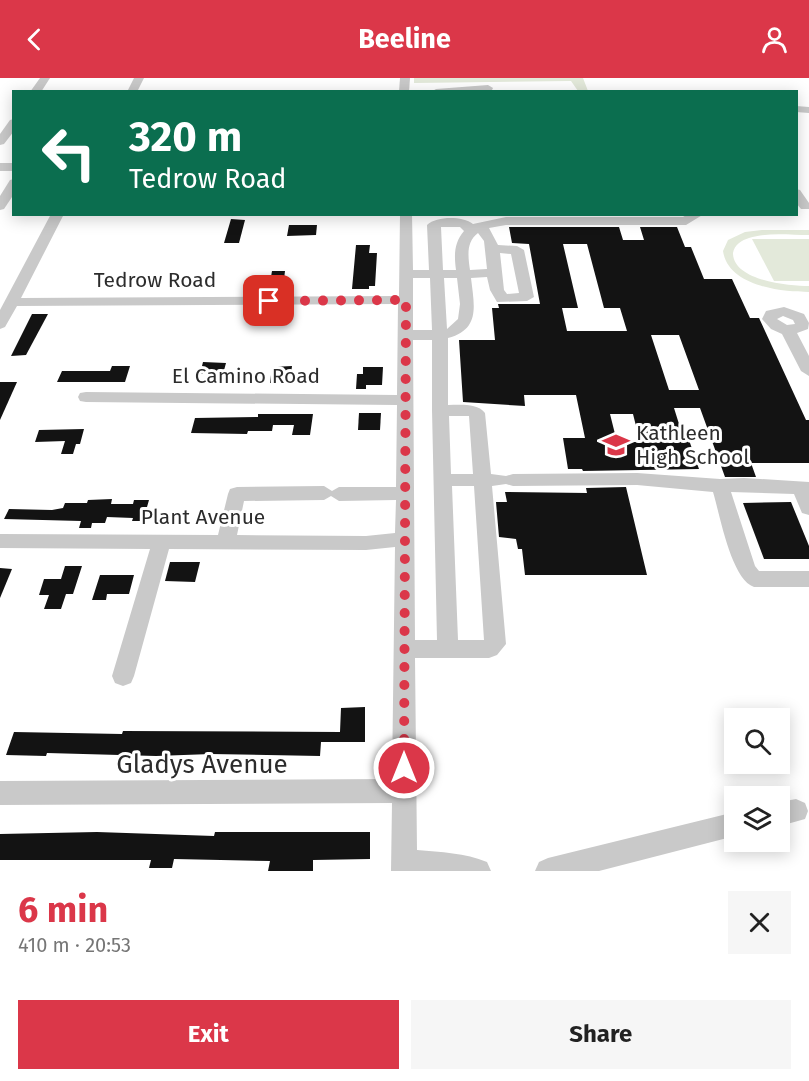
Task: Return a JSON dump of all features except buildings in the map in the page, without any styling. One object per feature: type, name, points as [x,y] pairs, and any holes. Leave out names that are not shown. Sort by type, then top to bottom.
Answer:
[{"type":"street","points":[[462,90],[488,88]]},
{"type":"street","points":[[0,141],[12,125]]},
{"type":"street","points":[[0,206],[12,186]]},
{"type":"street","points":[[0,324],[57,216]]},
{"type":"street","points":[[406,216],[404,867],[448,865],[478,871]]},
{"type":"street","points":[[448,649],[440,333],[434,225],[506,221],[686,221],[695,216]]},
{"type":"street","points":[[469,223],[487,231],[492,249],[496,291],[502,299],[527,297],[517,250],[492,249]]},
{"type":"street","points":[[406,334],[440,333],[460,329],[465,322],[467,307],[462,244],[469,223]]},
{"type":"street","points":[[406,274],[494,273]]},
{"type":"street","name":"Tedrow Road","points":[[12,302],[406,300]]},
{"type":"street","points":[[788,330],[809,371]]},
{"type":"street","name":"El Camino Road","points":[[86,397],[406,400]]},
{"type":"street","points":[[404,649],[489,649],[495,644],[498,480],[477,412],[441,411]]},
{"type":"street","points":[[443,480],[638,479],[720,486],[744,484],[805,488],[809,507]]},
{"type":"street","points":[[720,486],[746,569],[754,579],[809,579]]},
{"type":"street","points":[[226,541],[237,494],[406,492]]},
{"type":"street","name":"Plant Avenue","points":[[0,541],[366,543],[405,539]]},
{"type":"street","points":[[123,676],[162,541]]},
{"type":"street","name":"Gladys Avenue","points":[[0,793],[404,791]]},
{"type":"street","points":[[548,871],[724,827]]},
{"type":"green space","points":[[414,78],[583,78],[588,90],[577,90],[571,81],[414,83]]},
{"type":"green space","points":[[809,230],[809,235],[771,234],[746,239],[734,250],[735,262],[752,276],[777,283],[809,286],[809,292],[784,291],[757,285],[735,272],[727,263],[723,251],[728,240],[745,232]]},
{"type":"green space","points":[[752,239],[809,239],[809,281],[774,281]]},
{"type":"place","name":"Kathleen High School","points":[[616,445]]},
{"type":"route","points":[[269,301],[406,300],[404,768]]}]
